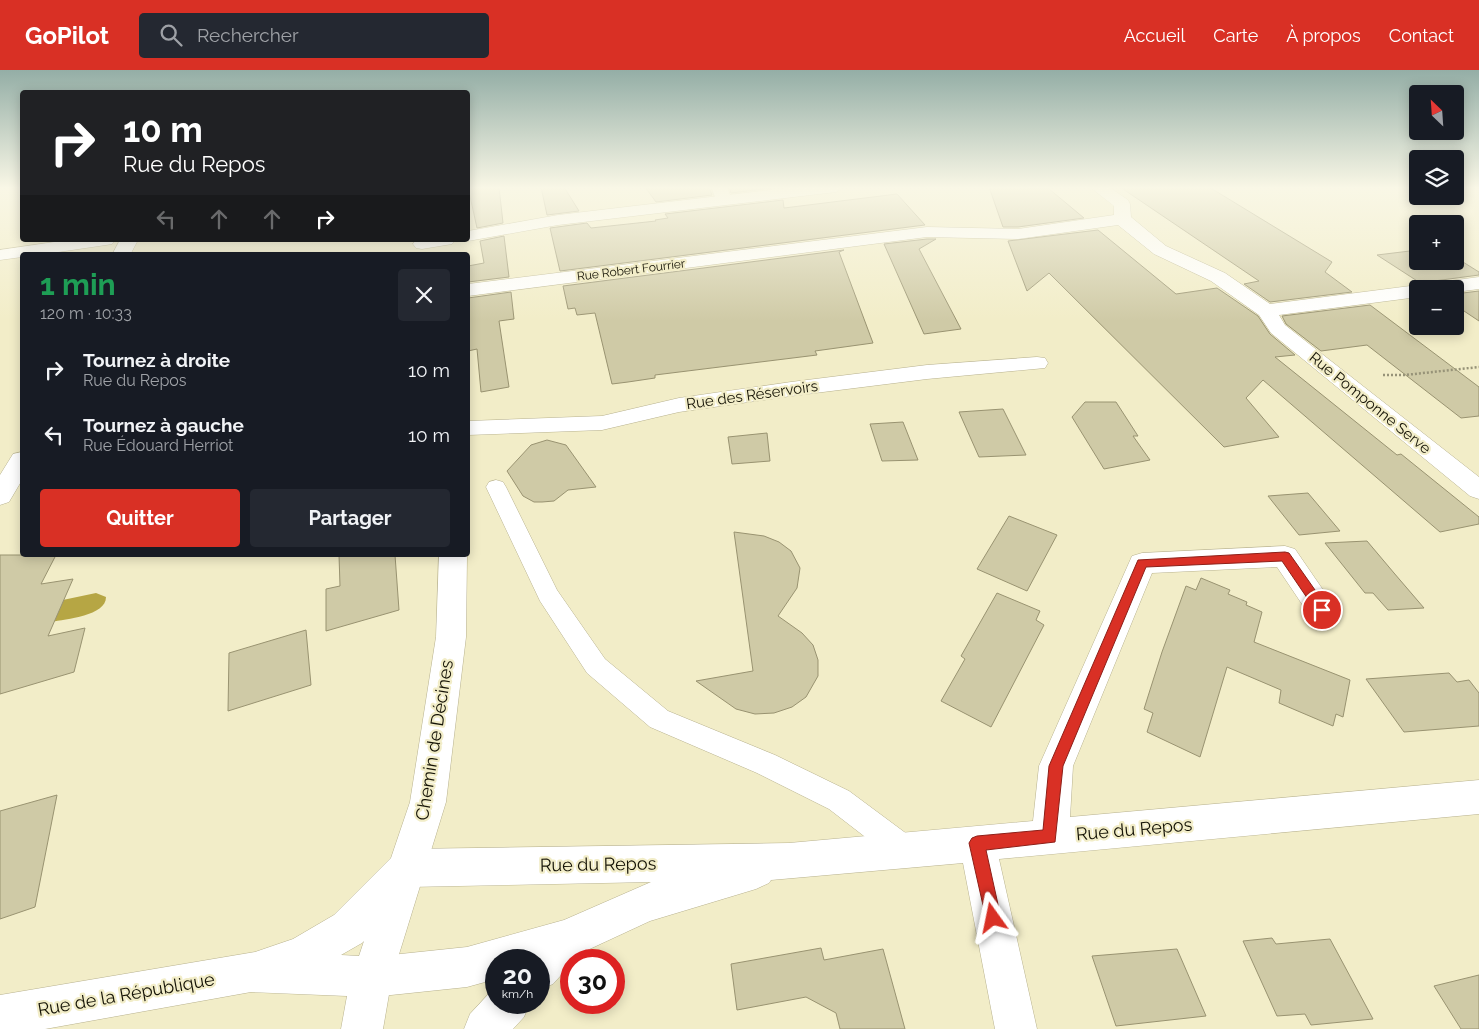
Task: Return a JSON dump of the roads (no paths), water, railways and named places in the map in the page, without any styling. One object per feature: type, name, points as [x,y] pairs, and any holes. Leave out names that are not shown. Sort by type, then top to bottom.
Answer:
[{"type":"street","points":[[470,236],[492,232]]},
{"type":"street","name":"Rue Robert Fourrier","points":[[470,290],[927,232],[1018,234],[1034,232]]},
{"type":"street","name":"Rue Pomponne Serve","points":[[1138,232],[1160,250],[1218,277],[1266,311],[1278,329],[1333,375],[1479,490]]},
{"type":"street","points":[[21,252],[92,242]]},
{"type":"street","points":[[421,246],[438,242]]},
{"type":"street","points":[[0,255],[20,252]]},
{"type":"street","points":[[1464,285],[1479,283]]},
{"type":"street","points":[[1266,311],[1409,292]]},
{"type":"street","name":"Rue des Réservoirs","points":[[470,428],[602,423],[679,405],[791,389],[927,372],[1037,363]]},
{"type":"street","points":[[0,496],[20,463]]},
{"type":"street","points":[[1050,837],[1056,766],[1142,563],[1285,556],[1322,610]]},
{"type":"street","name":"Chemin de Décines","points":[[372,978],[428,802],[450,637],[452,557]]},
{"type":"street","name":"Rue du Repos","points":[[408,868],[788,861],[1479,798]]},
{"type":"street","points":[[977,843],[1016,1029]]},
{"type":"street","name":"Rue du Repos","points":[[372,978],[467,967],[567,939],[646,903],[788,861]]},
{"type":"street","name":"Rue de la République","points":[[0,1016],[251,972],[302,956],[348,929],[408,868]]},
{"type":"street","name":"Rue du Repos","points":[[550,958],[567,939]]},
{"type":"street","name":"Rue de la République","points":[[251,972],[372,978]]},
{"type":"street","points":[[362,1029],[372,978]]},
{"type":"street","points":[[485,1029],[498,1014]]},
{"type":"lane","points":[[496,486],[548,595],[596,666],[659,719],[766,764],[839,800],[905,850]]}]
